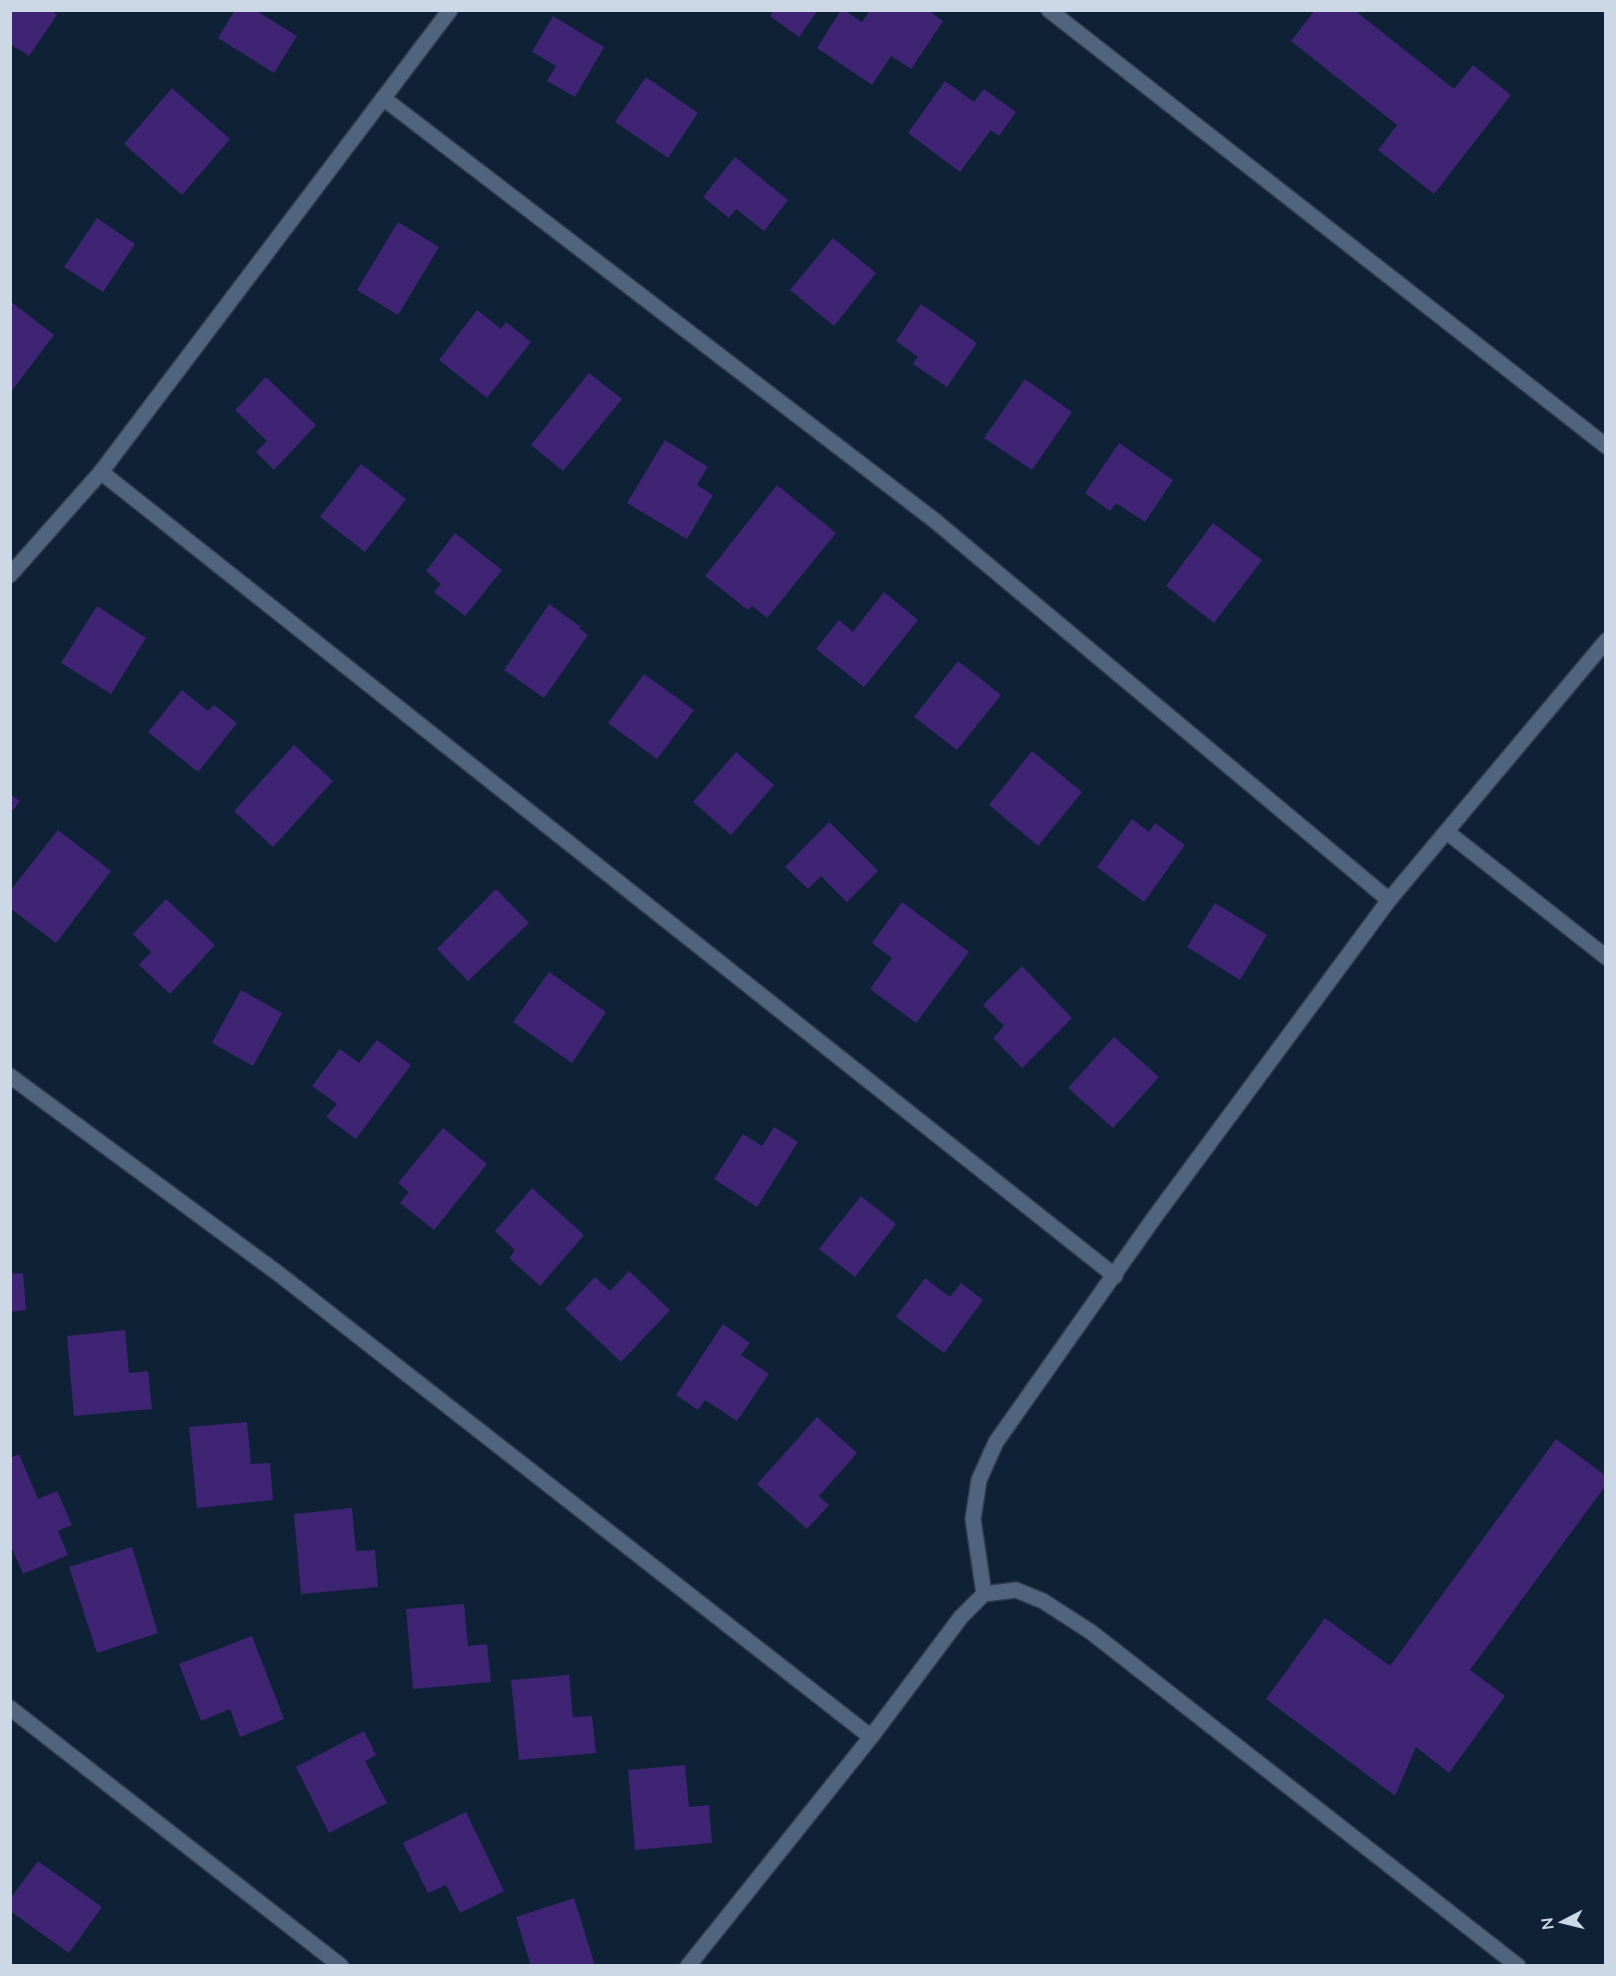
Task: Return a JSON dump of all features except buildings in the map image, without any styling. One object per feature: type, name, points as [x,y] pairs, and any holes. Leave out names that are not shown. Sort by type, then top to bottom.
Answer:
[{"type":"street","points":[[10,575],[101,472],[450,10]]},
{"type":"street","points":[[1049,10],[1605,446]]},
{"type":"street","points":[[383,98],[934,520],[1389,900]]},
{"type":"street","points":[[101,472],[1115,1276]]},
{"type":"street","points":[[984,1594],[973,1519],[979,1480],[996,1442],[1154,1218],[1389,900],[1605,641]]},
{"type":"street","points":[[1447,832],[1605,957]]},
{"type":"street","points":[[10,1076],[279,1274],[871,1737]]},
{"type":"street","points":[[688,1965],[871,1737],[961,1617],[984,1594],[1016,1590],[1043,1601],[1091,1632],[1518,1965]]},
{"type":"street","points":[[10,1708],[341,1965]]}]
